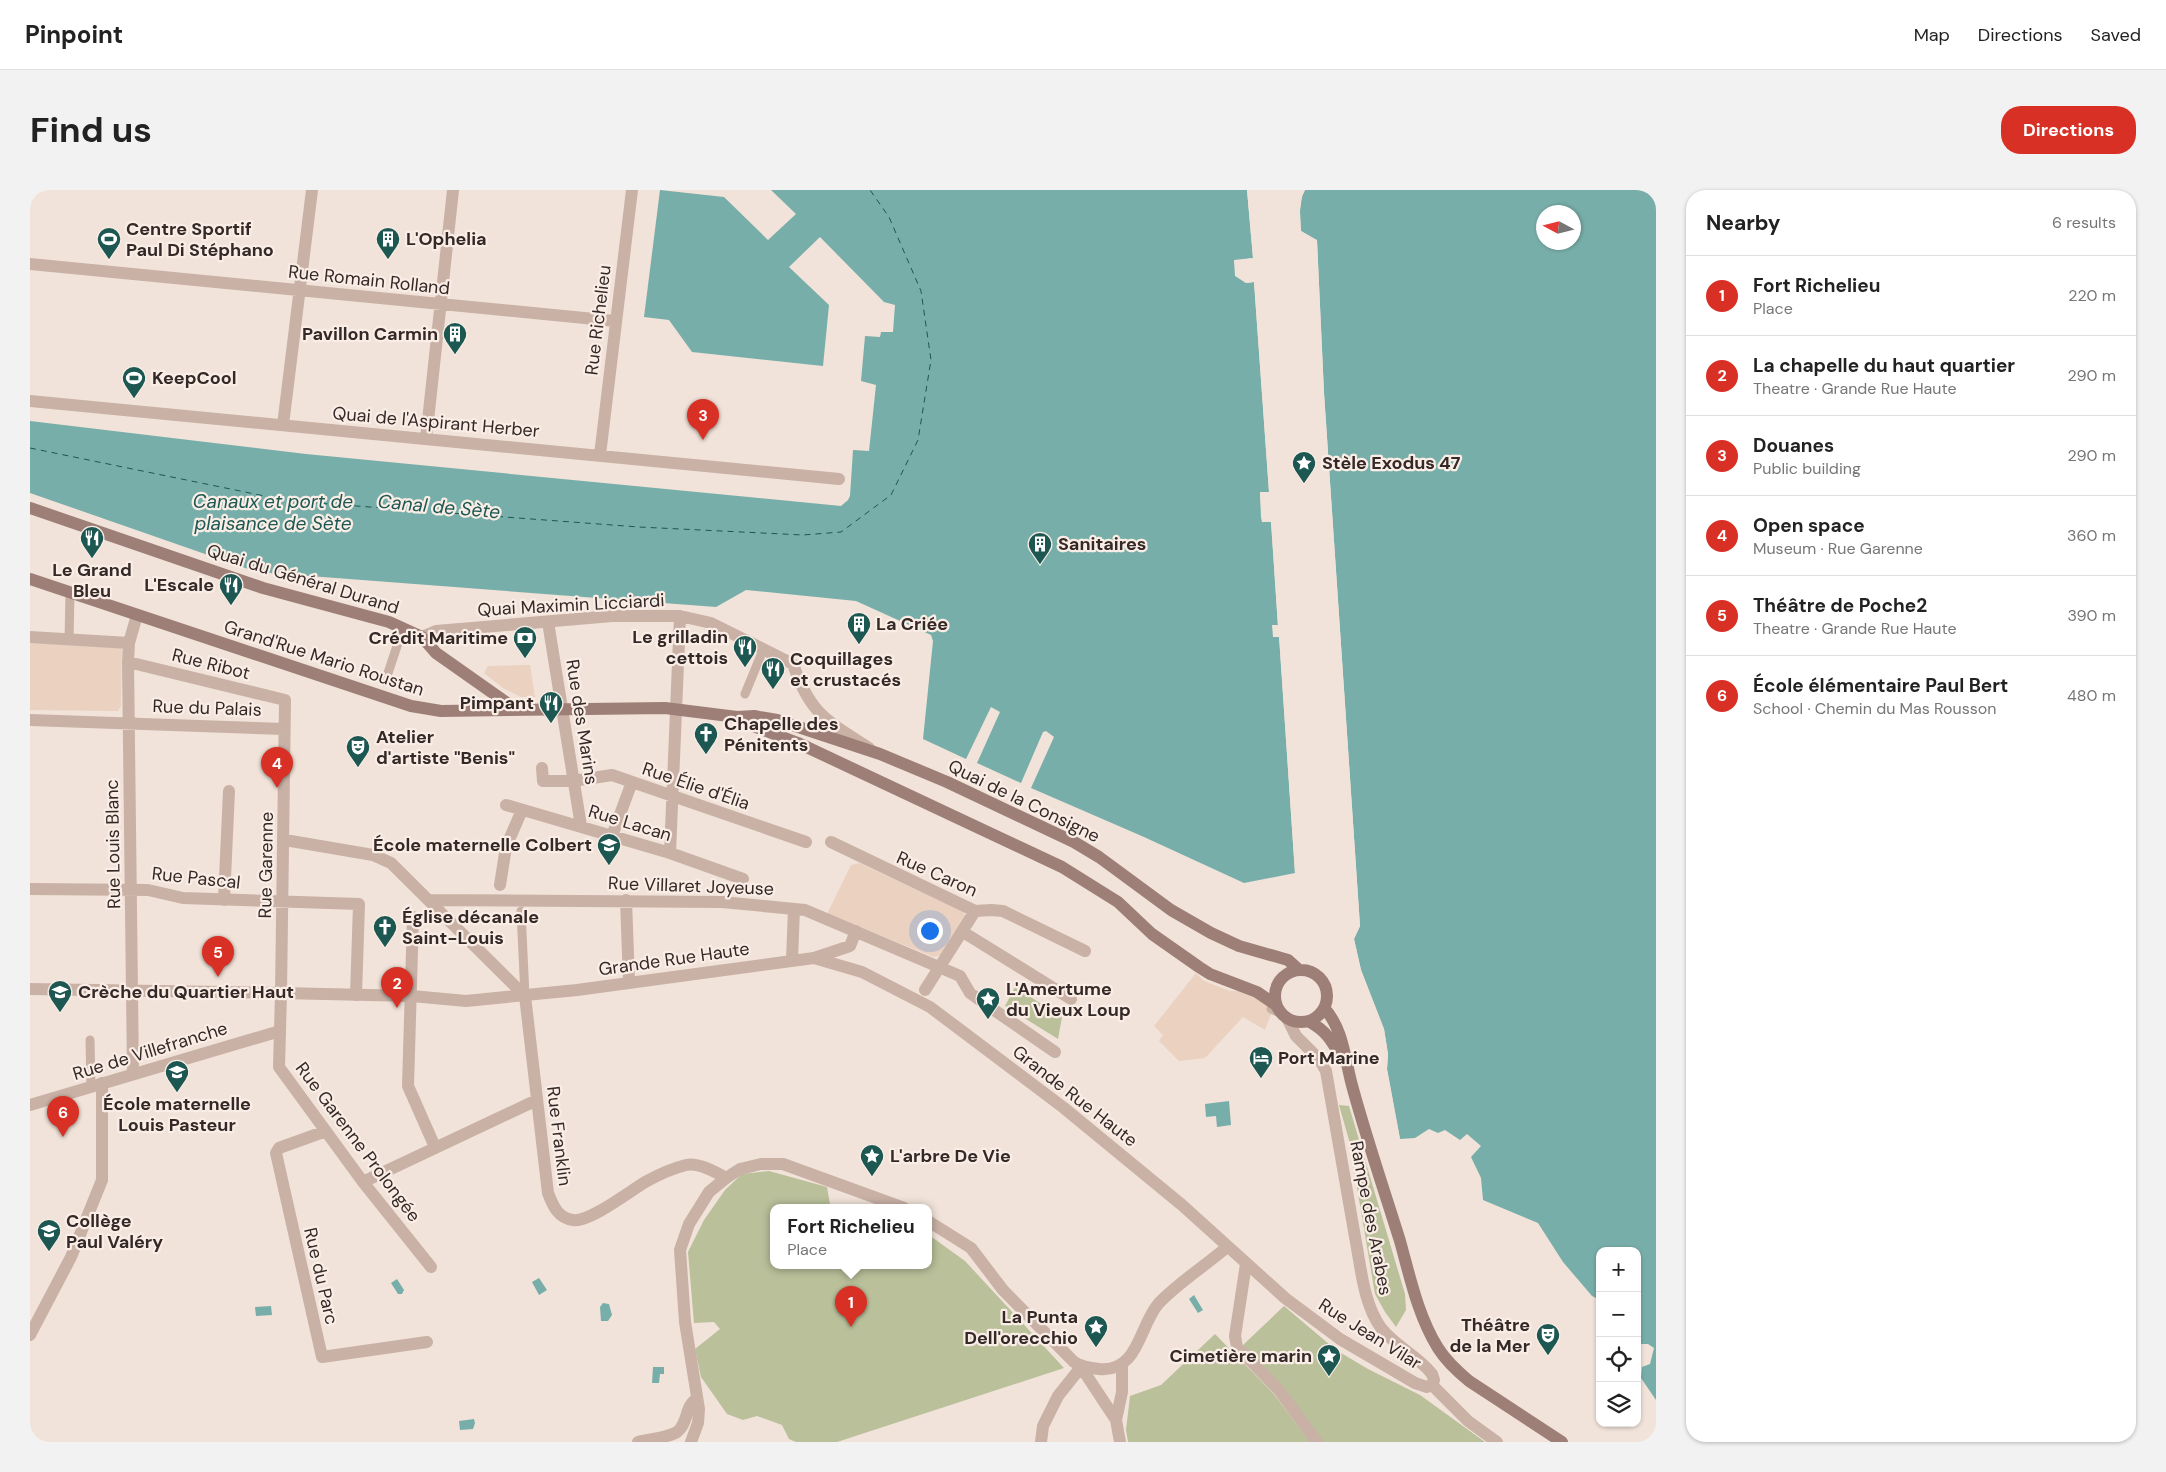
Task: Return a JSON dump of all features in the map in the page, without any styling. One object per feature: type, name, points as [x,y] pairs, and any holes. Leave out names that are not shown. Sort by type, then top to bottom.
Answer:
[{"type":"main road","name":"Quai du Général Durand","points":[[30,508],[264,588],[389,622],[426,636]]},
{"type":"main road","name":"Grand'Rue Mario Roustan","points":[[30,579],[411,706],[442,712],[676,708],[737,718],[744,716],[767,724]]},
{"type":"main road","points":[[426,636],[436,653],[517,710]]},
{"type":"main road","points":[[494,710],[496,696]]},
{"type":"main road","points":[[767,724],[798,743],[1062,867],[1118,902],[1152,934],[1210,974],[1257,992],[1279,1012],[1321,1028],[1329,1036],[1346,1065]]},
{"type":"main road","name":"Quai de la Consigne","points":[[767,724],[880,754],[947,782],[1074,842],[1099,857],[1171,910],[1211,933],[1239,946],[1288,960],[1299,970]]},
{"type":"main road","points":[[1279,1012],[1275,994],[1278,984],[1289,972],[1299,970],[1314,973],[1324,984],[1327,994],[1324,1008],[1317,1016],[1306,1022]]},
{"type":"main road","points":[[1324,1008],[1330,1014],[1342,1038],[1346,1065],[1422,1312],[1438,1348],[1468,1382],[1562,1442]]},
{"type":"street","points":[[284,425],[312,190]]},
{"type":"street","points":[[426,439],[453,190]]},
{"type":"street","name":"Rue Richelieu","points":[[600,455],[632,190]]},
{"type":"street","name":"Rue Romain Rolland","points":[[30,264],[616,321]]},
{"type":"street","name":"Quai de l'Aspirant Herber","points":[[30,401],[839,479]]},
{"type":"street","points":[[69,640],[70,592]]},
{"type":"street","name":"Rue Louis Blanc","points":[[133,1074],[128,662],[129,643],[137,615]]},
{"type":"street","name":"Quai Maximin Licciardi","points":[[426,636],[436,631],[612,616],[680,616],[712,623],[793,664],[801,688],[824,719],[880,754]]},
{"type":"street","points":[[670,853],[680,616]]},
{"type":"street","name":"Rue des Marins","points":[[548,622],[581,826]]},
{"type":"street","points":[[385,682],[403,628]]},
{"type":"street","points":[[30,637],[129,643]]},
{"type":"street","points":[[745,694],[763,650]]},
{"type":"street","name":"Rue Ribot","points":[[128,662],[286,700]]},
{"type":"street","name":"Rue Garenne","points":[[280,1031],[286,700]]},
{"type":"street","name":"Rue du Palais","points":[[30,720],[284,728]]},
{"type":"street","name":"Rue Élie d'Élia","points":[[542,768],[542,780],[573,781],[612,775],[806,842]]},
{"type":"street","points":[[612,836],[632,782]]},
{"type":"street","points":[[224,900],[230,791]]},
{"type":"street","name":"Rue Lacan","points":[[506,805],[670,853],[743,879]]},
{"type":"street","points":[[500,885],[506,846],[522,810]]},
{"type":"street","points":[[284,840],[373,855],[384,859],[396,867],[430,900],[525,996]]},
{"type":"street","name":"Rue Caron","points":[[831,842],[976,911],[991,910],[1003,912],[1085,952]]},
{"type":"street","name":"Rue Pascal","points":[[30,889],[132,889],[148,890],[184,898],[282,903],[359,904],[356,995]]},
{"type":"street","name":"Rue Villaret Joyeuse","points":[[430,900],[722,902],[804,910],[960,976],[970,993],[1055,1052]]},
{"type":"street","points":[[626,900],[629,982]]},
{"type":"street","points":[[792,960],[794,909]]},
{"type":"street","points":[[520,911],[525,996]]},
{"type":"street","points":[[925,990],[976,911]]},
{"type":"street","points":[[413,916],[408,1086],[435,1147]]},
{"type":"street","points":[[814,958],[850,946],[856,931]]},
{"type":"street","points":[[963,932],[1071,999]]},
{"type":"street","name":"Grande Rue Haute","points":[[30,989],[410,996],[466,1001],[525,996],[814,958],[862,972],[900,989],[938,1012],[1064,1108],[1182,1205],[1227,1246]]},
{"type":"street","name":"Rue Franklin","points":[[525,996],[548,1194],[555,1209],[565,1218],[578,1221],[648,1181],[688,1164],[716,1172],[726,1178]]},
{"type":"street","name":"Rampe des Arabes","points":[[1279,1012],[1301,1042],[1319,1059],[1326,1071],[1359,1261],[1374,1316],[1392,1340],[1432,1374],[1434,1380],[1432,1385]]},
{"type":"street","points":[[1301,1042],[1306,1022]]},
{"type":"street","name":"Rue de Villefranche","points":[[30,1105],[280,1031]]},
{"type":"street","name":"Rue Garenne Prolongée","points":[[280,1031],[279,1067],[363,1182],[431,1267]]},
{"type":"street","points":[[30,1335],[72,1257],[102,1180],[97,1085],[90,1040]]},
{"type":"street","points":[[363,1182],[536,1100]]},
{"type":"street","name":"Rue du Parc","points":[[326,1131],[280,1148],[276,1153],[322,1357],[428,1342]]},
{"type":"street","points":[[691,1442],[700,1409],[684,1322],[680,1250],[688,1224],[709,1192],[726,1178],[751,1166],[784,1164],[893,1204]]},
{"type":"street","points":[[932,1224],[971,1248],[1004,1290],[1081,1367],[1116,1420]]},
{"type":"street","points":[[1081,1367],[1109,1370],[1122,1364],[1135,1350],[1149,1316],[1156,1306],[1227,1246]]},
{"type":"street","name":"Rue Jean Vilar","points":[[1227,1246],[1288,1301],[1340,1339],[1415,1383],[1427,1387],[1432,1385],[1468,1422],[1497,1442]]},
{"type":"street","points":[[1246,1264],[1235,1336],[1237,1347],[1278,1389],[1316,1442]]},
{"type":"street","points":[[1120,1442],[1116,1420],[1122,1392],[1122,1364]]},
{"type":"street","points":[[1041,1442],[1043,1426],[1058,1396],[1081,1367]]},
{"type":"street","points":[[638,1442],[676,1432],[684,1423],[689,1405],[697,1399]]},
{"type":"green space","points":[[1015,987],[1062,1017],[1058,1039],[1005,1006]]},
{"type":"green space","points":[[1339,1105],[1349,1106],[1405,1294],[1406,1310],[1396,1327],[1375,1294],[1349,1140]]},
{"type":"green space","points":[[769,1171],[827,1187],[830,1204],[770,1204],[770,1269],[932,1269],[932,1237],[965,1261],[1064,1368],[837,1442],[796,1442],[789,1439],[782,1425],[757,1416],[743,1420],[727,1414],[701,1377],[695,1349],[720,1329],[714,1322],[694,1323],[688,1252],[704,1220],[725,1190],[742,1174]]},
{"type":"green space","name":"Cimetière marin","points":[[1284,1306],[1336,1350],[1368,1369],[1420,1395],[1485,1442],[1323,1442],[1281,1385],[1243,1345]]},
{"type":"green space","name":"Cimetière marin","points":[[1215,1334],[1273,1393],[1310,1442],[1128,1442],[1126,1430],[1130,1396],[1161,1385]]},
{"type":"shaded area","points":[[30,638],[122,643],[121,706],[118,711],[30,710]]},
{"type":"shaded area","points":[[530,665],[535,697],[521,697],[503,688],[484,673],[488,666]]},
{"type":"shaded area","points":[[859,863],[964,912],[966,919],[942,955],[934,957],[827,914],[851,865]]},
{"type":"shaded area","points":[[1196,973],[1204,981],[1230,991],[1247,991],[1262,999],[1272,1012],[1265,1030],[1243,1017],[1205,1058],[1179,1061],[1159,1041],[1163,1035],[1154,1026]]},
{"type":"water","points":[[660,190],[724,197],[768,240],[796,214],[771,190],[1247,190],[1253,258],[1234,261],[1237,276],[1246,283],[1254,282],[1269,492],[1260,492],[1262,522],[1271,521],[1278,625],[1272,625],[1273,637],[1279,637],[1295,873],[1244,883],[1031,788],[1054,737],[1046,731],[1043,732],[1021,783],[977,763],[1000,712],[991,707],[966,759],[923,739],[933,641],[931,635],[856,601],[746,590],[716,607],[257,572],[30,493],[30,421],[306,454],[841,506],[850,496],[853,450],[869,451],[876,385],[861,381],[865,336],[880,337],[881,332],[893,332],[895,305],[884,302],[820,237],[789,267],[829,305],[823,366],[692,352],[669,320],[644,317]]},
{"type":"water","points":[[1305,190],[1656,190],[1656,1400],[1641,1378],[1642,1367],[1650,1364],[1654,1348],[1648,1344],[1641,1344],[1641,1247],[1596,1247],[1596,1298],[1592,1296],[1563,1262],[1538,1223],[1483,1200],[1481,1178],[1471,1157],[1481,1146],[1467,1134],[1460,1140],[1445,1130],[1438,1133],[1429,1129],[1415,1138],[1400,1139],[1387,1069],[1388,1054],[1384,1029],[1361,970],[1354,939],[1360,926],[1324,393],[1317,241],[1301,231],[1301,200]]},
{"type":"water","points":[[1229,1101],[1231,1125],[1217,1127],[1216,1116],[1206,1117],[1205,1104]]},
{"type":"water","points":[[539,1278],[547,1290],[539,1295],[532,1282]]},
{"type":"water","points":[[397,1279],[404,1290],[402,1294],[398,1294],[391,1283]]},
{"type":"water","points":[[1194,1295],[1203,1310],[1198,1313],[1189,1299]]},
{"type":"water","points":[[603,1303],[609,1304],[612,1315],[608,1321],[601,1321],[600,1307]]},
{"type":"water","points":[[271,1306],[272,1315],[256,1316],[255,1307]]},
{"type":"water","points":[[653,1367],[664,1367],[664,1374],[660,1374],[659,1383],[652,1383]]},
{"type":"water","points":[[474,1419],[473,1429],[460,1430],[459,1421]]},
{"type":"pier","points":[[1247,190],[1250,190],[1255,259],[1253,261],[1236,262],[1237,273],[1246,281],[1255,280],[1257,282],[1272,492],[1270,495],[1262,495],[1264,520],[1271,519],[1273,521],[1280,625],[1278,627],[1271,522],[1262,522],[1261,517],[1260,492],[1269,492],[1254,282],[1246,283],[1235,276],[1234,260],[1253,258]]},
{"type":"pier","points":[[1302,190],[1305,190],[1302,196],[1300,211],[1301,231],[1317,240],[1324,393],[1360,926],[1354,939],[1361,970],[1384,1029],[1388,1054],[1387,1069],[1400,1139],[1397,1139],[1385,1070],[1385,1054],[1381,1029],[1359,970],[1351,939],[1357,926],[1322,393],[1315,242],[1299,232],[1297,211]]},
{"type":"pier","points":[[1279,634],[1281,637],[1297,873],[1295,873]]},
{"type":"ferry route","points":[[30,448],[289,501],[639,527],[803,535],[841,532],[891,495],[918,440],[931,360],[921,291],[889,217],[870,190]]},
{"type":"place","name":"Centre Sportif Paul Di Stéphano","points":[[109,260]]},
{"type":"place","name":"L'Ophelia","points":[[388,260]]},
{"type":"place","name":"Pavillon Carmin","points":[[455,355]]},
{"type":"place","name":"KeepCool","points":[[134,399]]},
{"type":"place","name":"Douanes","points":[[703,440]]},
{"type":"place","name":"Stèle Exodus 47","points":[[1304,484]]},
{"type":"place","name":"Le Grand Bleu","points":[[92,559]]},
{"type":"place","name":"Sanitaires","points":[[1040,565]]},
{"type":"place","name":"L'Escale","points":[[231,606]]},
{"type":"place","name":"La Criée","points":[[859,645]]},
{"type":"place","name":"Crédit Maritime","points":[[525,659]]},
{"type":"place","name":"Le grilladin cettois","points":[[745,668]]},
{"type":"place","name":"Coquillages et crustacés","points":[[773,690]]},
{"type":"place","name":"Pimpant","points":[[551,724]]},
{"type":"place","name":"Chapelle des Pénitents","points":[[706,755]]},
{"type":"place","name":"Atelier d'artiste \"Benis\"","points":[[358,768]]},
{"type":"place","name":"Open space","points":[[277,788]]},
{"type":"place","name":"École maternelle Colbert","points":[[609,866]]},
{"type":"place","name":"Église décanale Saint-Louis","points":[[385,948]]},
{"type":"place","name":"Théâtre de Poche2","points":[[218,977]]},
{"type":"place","name":"La chapelle du haut quartier","points":[[397,1008]]},
{"type":"place","name":"Crèche du Quartier Haut","points":[[60,1013]]},
{"type":"place","name":"L'Amertume du Vieux Loup","points":[[988,1020]]},
{"type":"place","name":"Port Marine","points":[[1261,1079]]},
{"type":"place","name":"École maternelle Louis Pasteur","points":[[177,1093]]},
{"type":"place","name":"École élémentaire Paul Bert","points":[[63,1137]]},
{"type":"place","name":"L'arbre De Vie","points":[[872,1177]]},
{"type":"place","name":"Collège Paul Valéry","points":[[49,1252]]},
{"type":"place","name":"Fort Richelieu","points":[[851,1327]]},
{"type":"place","name":"La Punta Dell'orecchio","points":[[1096,1348]]},
{"type":"place","name":"Théâtre de la Mer","points":[[1548,1356]]},
{"type":"place","name":"Cimetière marin","points":[[1329,1377]]},
{"type":"water label","name":"Canal de Sète","points":[[439,506]]},
{"type":"water label","name":"Canaux et port de plaisance de Sète","points":[[273,512]]}]
